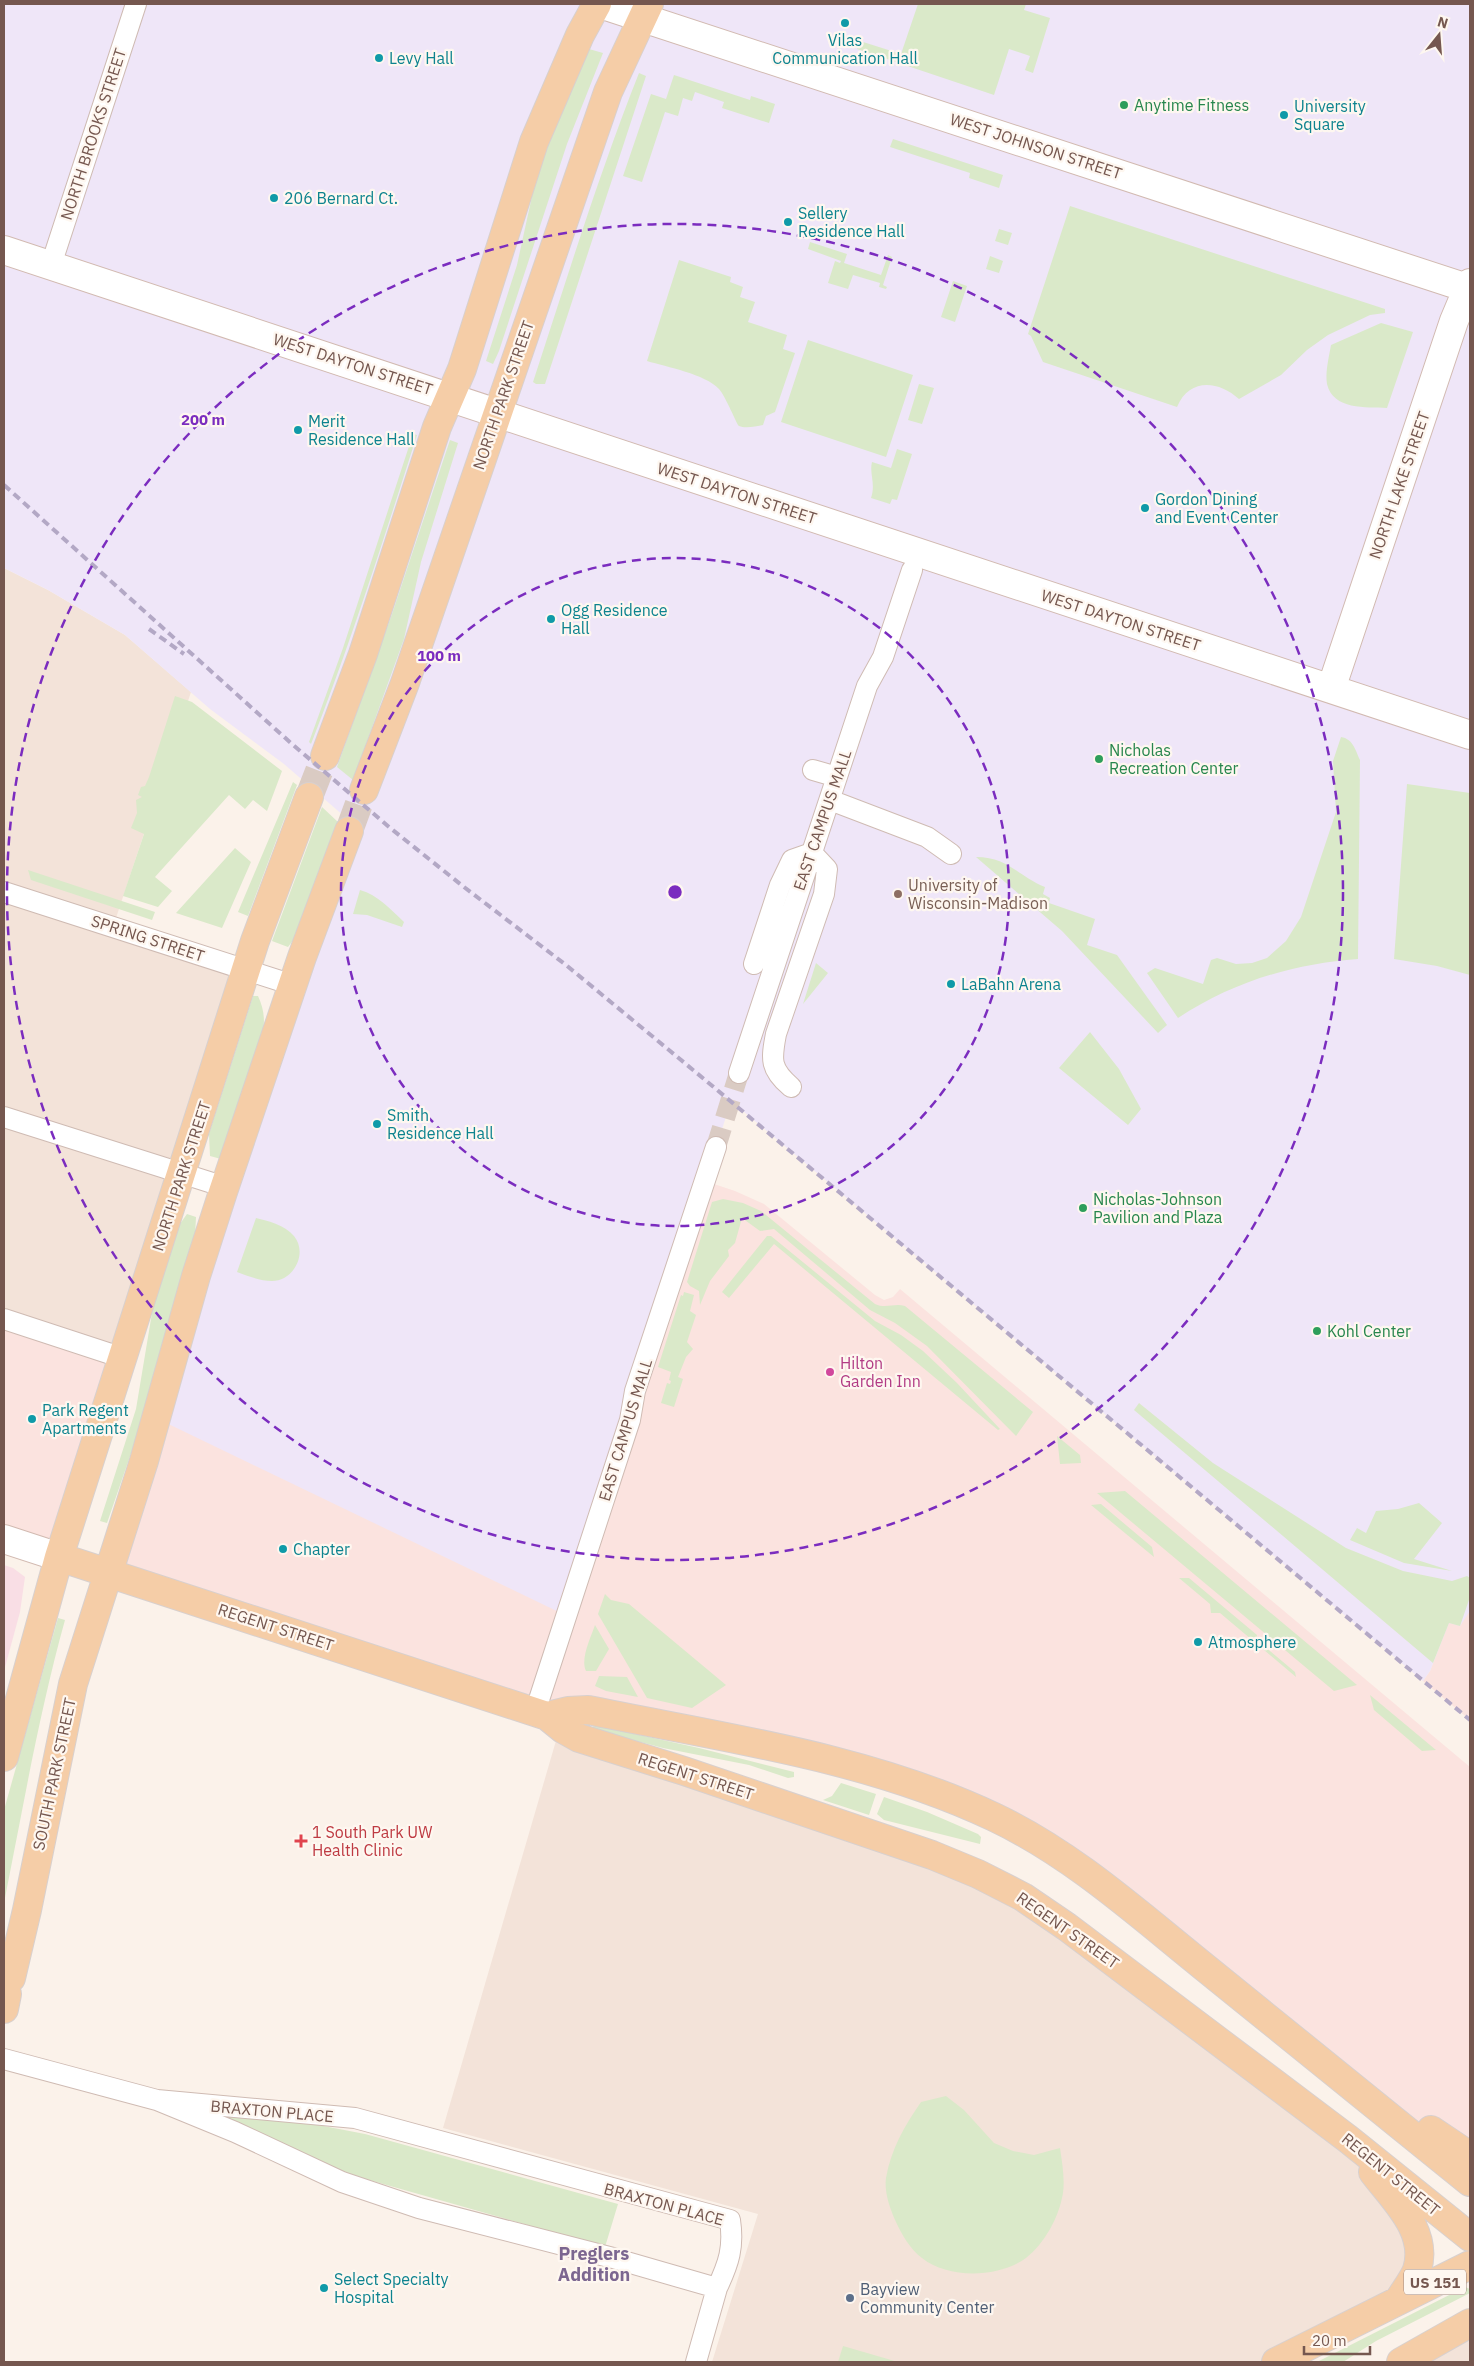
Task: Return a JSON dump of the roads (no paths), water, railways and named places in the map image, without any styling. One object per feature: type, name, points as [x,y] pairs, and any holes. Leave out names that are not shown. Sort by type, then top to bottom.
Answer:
[{"type":"main road","points":[[325,756],[363,654],[437,428],[451,396],[534,142],[576,43],[599,4]]},
{"type":"main road","name":"NORTH PARK STREET","points":[[364,790],[406,683],[496,414],[608,92],[646,10]]},
{"type":"main road","name":"NORTH PARK STREET","points":[[58,1557],[246,969],[309,797]]},
{"type":"main road","points":[[109,1573],[144,1461],[196,1276],[293,985],[349,832]]},
{"type":"main road","points":[[4,1758],[58,1557]]},
{"type":"main road","name":"REGENT STREET","points":[[58,1557],[541,1714],[579,1738],[693,1774],[932,1855],[978,1874],[1023,1897],[1068,1927],[1348,2139],[1470,2238]]},
{"type":"main road","name":"SOUTH PARK STREET","points":[[7,1994],[27,1910],[71,1692],[109,1573]]},
{"type":"main road","name":"REGENT STREET","points":[[541,1714],[588,1710],[835,1760],[946,1797],[1036,1839],[1113,1892],[1470,2182]]},
{"type":"main road","points":[[1306,2048],[1470,2156]]},
{"type":"main road","points":[[1348,2139],[1411,2222],[1419,2242],[1416,2272],[1399,2300]]},
{"type":"main road","name":"US 151","points":[[1276,2362],[1470,2265]]},
{"type":"main road","points":[[1401,2362],[1470,2323]]},
{"type":"street","name":"NORTH BROOKS STREET","points":[[51,265],[136,4]]},
{"type":"street","name":"WEST JOHNSON STREET","points":[[599,4],[646,10],[1470,287]]},
{"type":"street","name":"WEST DAYTON STREET","points":[[4,250],[451,396],[496,414],[1470,735]]},
{"type":"street","name":"NORTH LAKE STREET","points":[[1330,689],[1454,321],[1470,287]]},
{"type":"street","name":"EAST CAMPUS MALL","points":[[739,1073],[868,686],[883,657],[912,570]]},
{"type":"street","points":[[812,770],[837,778]]},
{"type":"street","points":[[830,800],[919,833],[952,854]]},
{"type":"street","points":[[754,964],[780,885],[792,860],[812,853],[826,869],[824,894],[776,1034],[772,1054],[774,1066],[779,1076],[791,1087]]},
{"type":"street","name":"SPRING STREET","points":[[4,892],[293,985]]},
{"type":"street","points":[[4,1117],[225,1187]]},
{"type":"street","name":"EAST CAMPUS MALL","points":[[541,1714],[630,1420],[636,1391],[716,1147]]},
{"type":"street","points":[[4,1319],[123,1358]]},
{"type":"street","name":"REGENT STREET","points":[[4,1539],[58,1557]]},
{"type":"street","name":"BRAXTON PLACE","points":[[4,2058],[157,2100],[234,2132],[351,2185],[419,2208],[604,2256],[717,2288],[724,2274],[733,2241],[730,2220],[355,2118],[157,2100]]},
{"type":"street","points":[[696,2362],[717,2288]]},
{"type":"tunnel","points":[[309,797],[325,756]]},
{"type":"tunnel","points":[[349,831],[364,790]]},
{"type":"tunnel","points":[[716,1147],[739,1073]]},
{"type":"railway","points":[[4,485],[292,744],[389,827],[566,965],[1470,1720]]},
{"type":"railway","points":[[149,629],[184,654]]},
{"type":"place","name":"Vilas Communication Hall","points":[[845,23]]},
{"type":"place","name":"Levy Hall","points":[[379,58]]},
{"type":"place","name":"Anytime Fitness","points":[[1124,105]]},
{"type":"place","name":"University Square","points":[[1284,115]]},
{"type":"place","name":"206 Bernard Ct.","points":[[274,198]]},
{"type":"place","name":"Sellery Residence Hall","points":[[788,222]]},
{"type":"place","name":"Merit Residence Hall","points":[[298,430]]},
{"type":"place","name":"Gordon Dining and Event Center","points":[[1145,508]]},
{"type":"place","name":"Ogg Residence Hall","points":[[551,619]]},
{"type":"place","name":"Nicholas Recreation Center","points":[[1099,759]]},
{"type":"place","name":"University of Wisconsin-Madison","points":[[898,894]]},
{"type":"place","name":"LaBahn Arena","points":[[951,984]]},
{"type":"place","name":"Smith Residence Hall","points":[[377,1124]]},
{"type":"place","name":"Nicholas-Johnson Pavilion and Plaza","points":[[1083,1208]]},
{"type":"place","name":"Kohl Center","points":[[1317,1331]]},
{"type":"place","name":"Hilton Garden Inn","points":[[830,1372]]},
{"type":"place","name":"Park Regent Apartments","points":[[32,1419]]},
{"type":"place","name":"Chapter","points":[[283,1549]]},
{"type":"place","name":"Atmosphere","points":[[1198,1642]]},
{"type":"place","name":"1 South Park UW Health Clinic","points":[[301,1841]]},
{"type":"place","name":"Select Specialty Hospital","points":[[324,2288]]},
{"type":"place","name":"Bayview Community Center","points":[[850,2298]]},
{"type":"district","name":"Preglers Addition","points":[[594,2263]]}]
